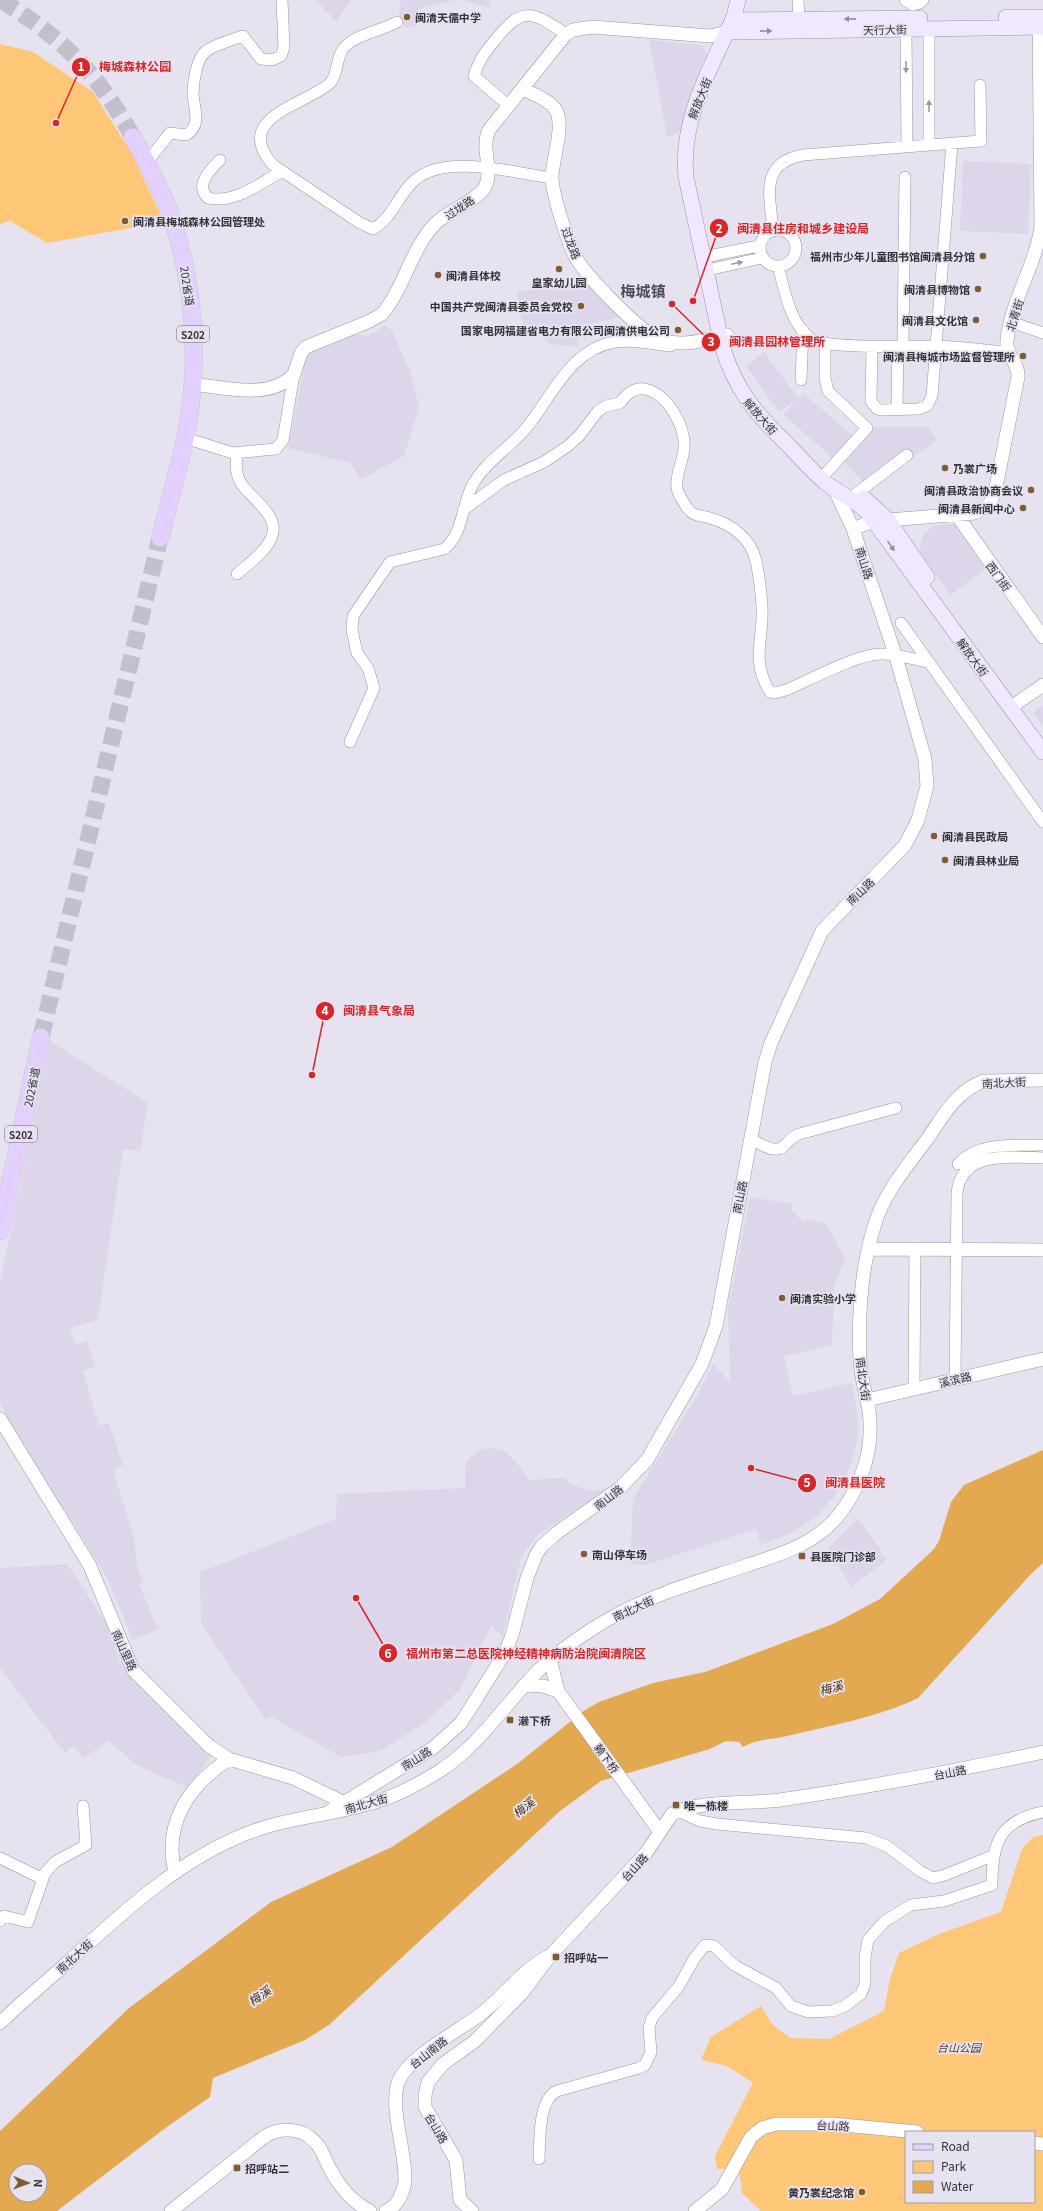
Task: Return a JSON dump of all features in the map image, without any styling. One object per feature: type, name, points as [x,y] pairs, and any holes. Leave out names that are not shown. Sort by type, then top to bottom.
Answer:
[{"type":"main road","name":"解放大街","points":[[738,0],[734,26],[705,103],[695,141],[694,163],[696,192],[723,335],[735,363],[751,393],[769,415],[827,472],[857,493],[881,521],[1043,736]]},
{"type":"main road","name":"解放大街","points":[[746,0],[692,112],[687,129],[684,151],[686,177],[733,377],[750,405],[820,477],[881,521],[1043,752]]},
{"type":"main road","name":"天行大街","points":[[734,26],[915,12],[1041,22]]},
{"type":"main road","points":[[734,26],[915,12]]},
{"type":"main road","name":"202省道","points":[[133,136],[147,162],[170,214],[184,261],[192,310],[192,384],[185,438],[160,538]]},
{"type":"main road","name":"202省道","points":[[0,1231],[41,1037]]},
{"type":"street","points":[[147,162],[170,133],[186,135],[193,130],[196,116],[193,94],[196,75],[200,59],[206,52],[243,36],[261,59],[272,60],[281,56],[284,46],[282,0]]},
{"type":"street","points":[[798,0],[799,20]]},
{"type":"street","points":[[915,12],[929,144]]},
{"type":"street","points":[[907,146],[915,12]]},
{"type":"street","points":[[509,106],[474,76],[479,60],[507,25],[520,16],[539,17],[566,34],[573,30],[592,27],[710,36],[734,26]]},
{"type":"street","points":[[397,22],[347,45],[340,55],[337,70],[329,83],[271,117],[262,132],[263,147],[269,160],[281,172],[360,223],[374,228],[387,218],[410,185],[420,176],[447,165],[552,178]]},
{"type":"street","name":"北青街","points":[[1008,352],[1007,340],[1011,322],[1037,247],[1041,214],[1041,22]]},
{"type":"street","name":"过垅路","points":[[294,374],[301,353],[306,347],[370,321],[382,314],[425,235],[444,216],[482,191],[487,180],[488,169],[486,136],[566,34]]},
{"type":"street","points":[[773,230],[770,179],[776,169],[784,161],[804,155],[981,141],[980,85]]},
{"type":"street","name":"过龙路","points":[[523,89],[550,104],[557,113],[559,127],[552,178],[573,252],[580,264],[619,307],[646,332],[659,339],[685,344],[723,335]]},
{"type":"street","points":[[872,346],[871,401],[877,409],[923,408],[930,402],[936,346],[952,143]]},
{"type":"street","points":[[220,160],[205,178],[203,190],[208,198],[222,200],[236,196],[281,172]]},
{"type":"street","points":[[897,409],[901,346],[905,177]]},
{"type":"street","points":[[1037,247],[1043,229]]},
{"type":"street","points":[[773,230],[788,232],[795,242],[796,248],[792,259],[778,266],[771,265],[762,258],[759,246],[764,235],[773,230]]},
{"type":"street","points":[[710,262],[759,246]]},
{"type":"street","points":[[710,262],[762,258]]},
{"type":"street","points":[[778,266],[790,309],[803,330],[816,342],[825,344],[872,346],[936,346],[1008,352],[1017,366],[1018,377],[995,492],[989,505],[983,510],[881,521],[853,529]]},
{"type":"street","points":[[1011,322],[1043,333]]},
{"type":"street","points":[[801,380],[803,330]]},
{"type":"street","points":[[350,742],[374,688],[368,668],[357,653],[352,630],[353,616],[390,562],[444,549],[450,545],[456,536],[463,510],[476,478],[522,432],[544,400],[580,358],[595,348],[615,342],[671,346],[685,344]]},
{"type":"street","points":[[825,344],[825,378],[828,391],[866,428],[827,472]]},
{"type":"street","points":[[192,384],[261,390],[274,387],[294,374]]},
{"type":"street","points":[[185,438],[224,451],[236,453],[273,450],[281,443],[294,374]]},
{"type":"street","points":[[463,510],[504,480],[544,462],[568,446],[579,436],[598,411],[606,406],[620,403],[628,393],[636,389],[645,389],[655,394],[668,404],[681,429],[684,447],[677,486],[688,509],[693,515],[731,525],[737,530],[754,554],[762,607],[759,667],[770,692],[775,693],[786,690],[856,660],[874,654],[886,654],[929,662]]},
{"type":"street","points":[[236,453],[238,478],[244,487],[263,507],[271,523],[273,532],[265,547],[236,574]]},
{"type":"street","points":[[857,493],[907,456]]},
{"type":"street","name":"南山路","points":[[327,1813],[348,1805],[433,1748],[461,1723],[505,1653],[512,1635],[531,1564],[539,1551],[558,1532],[620,1488],[640,1468],[658,1442],[702,1364],[716,1326],[750,1139],[769,1048],[818,937],[832,918],[905,845],[914,829],[923,806],[927,786],[926,766],[896,656],[853,529],[834,488]]},
{"type":"street","name":"西门街","points":[[956,514],[1043,637]]},
{"type":"street","points":[[901,623],[1043,822]]},
{"type":"street","points":[[1017,703],[1043,685]]},
{"type":"street","name":"南北大街","points":[[348,1805],[383,1800],[431,1776],[450,1764],[480,1735],[524,1685],[550,1660],[626,1610],[663,1595],[784,1553],[809,1541],[826,1529],[851,1497],[864,1470],[870,1436],[860,1364],[860,1330],[868,1249],[877,1218],[888,1196],[910,1163],[961,1094],[975,1084],[984,1081],[1043,1080]]},
{"type":"street","points":[[750,1139],[776,1149],[781,1148],[793,1136],[798,1134],[896,1108]]},
{"type":"street","points":[[958,1164],[970,1154],[983,1148],[1043,1145]]},
{"type":"street","points":[[956,1379],[957,1185],[965,1172],[976,1163],[989,1158],[1043,1158]]},
{"type":"street","points":[[868,1249],[1043,1250]]},
{"type":"street","points":[[914,1249],[914,1389]]},
{"type":"street","name":"溪滨路","points":[[866,1400],[1043,1359]]},
{"type":"street","name":"南山里路","points":[[0,1419],[90,1566],[133,1670],[209,1746],[229,1759],[293,1778],[348,1805]]},
{"type":"street","points":[[550,1660],[561,1695]]},
{"type":"street","points":[[524,1685],[543,1686],[561,1695]]},
{"type":"street","name":"赖下桥","points":[[561,1695],[660,1832]]},
{"type":"street","name":"台山路","points":[[472,2211],[460,2200],[456,2160],[425,2107],[425,2095],[428,2082],[444,2064],[475,2041],[507,2009],[526,1988],[550,1956],[640,1861],[672,1814],[678,1810],[694,1806],[754,1803],[796,1798],[943,1773],[1043,1752]]},
{"type":"street","points":[[175,1874],[171,1843],[174,1825],[180,1810],[204,1778],[229,1759]]},
{"type":"street","points":[[0,1921],[4,1916],[28,1922],[42,1879],[49,1867],[55,1862],[86,1845],[83,1806]]},
{"type":"street","points":[[678,1810],[700,1821],[717,1824],[866,1838],[886,1846],[920,1871],[933,1878],[945,1875],[992,1856]]},
{"type":"street","points":[[539,2159],[541,2124],[548,2096],[557,2091],[639,2068],[645,2064],[652,2046],[649,2028],[652,2018],[679,1986],[694,1959],[705,1945],[714,1946],[734,1965],[776,1988],[791,2006],[817,2012],[839,2009],[855,1999],[863,1990],[866,1978],[865,1957],[868,1940],[885,1921],[911,1905],[944,1901],[992,1885],[992,1856],[999,1838],[1015,1821],[1043,1812]]},
{"type":"street","name":"南北大街","points":[[0,2023],[118,1918],[175,1874],[221,1846],[246,1834],[278,1824],[327,1813]]},
{"type":"street","points":[[0,1858],[42,1879]]},
{"type":"street","name":"台山南路","points":[[386,2211],[397,2201],[405,2182],[396,2093],[400,2077],[408,2067],[430,2049],[481,2014],[523,1973],[550,1956]]},
{"type":"street","name":"台山路","points":[[695,2211],[722,2189],[751,2137],[757,2131],[768,2126],[832,2124],[906,2131]]},
{"type":"street","points":[[171,2211],[271,2132],[289,2130],[304,2134],[316,2142],[341,2187],[356,2203],[370,2211]]},
{"type":"shaded area","points":[[316,0],[352,0],[336,21]]},
{"type":"shaded area","name":"闽清天儒中学","points":[[401,0],[455,0],[422,8],[415,12],[416,26],[405,28],[399,14]]},
{"type":"shaded area","name":"闽清天儒中学","points":[[464,0],[490,0],[488,8]]},
{"type":"shaded area","points":[[649,40],[702,45],[708,56],[681,130],[674,135],[667,137]]},
{"type":"shaded area","points":[[963,161],[1031,164],[1028,234],[960,231]]},
{"type":"shaded area","points":[[588,281],[619,317],[578,328],[579,347],[549,344],[540,332],[524,333],[517,292]]},
{"type":"shaded area","points":[[385,325],[392,331],[410,371],[419,407],[404,456],[361,479],[350,463],[288,448],[307,352],[348,334],[368,336]]},
{"type":"shaded area","points":[[764,352],[798,398],[803,393],[853,436],[834,459],[784,415],[796,400],[779,412],[746,366]]},
{"type":"shaded area","points":[[871,427],[928,427],[937,440],[868,488],[843,460]]},
{"type":"shaded area","points":[[956,524],[987,568],[950,595],[921,554],[920,544],[924,533],[931,528],[937,525]]},
{"type":"shaded area","points":[[1043,705],[1043,726],[1033,713]]},
{"type":"shaded area","points":[[50,1041],[148,1103],[140,1151],[123,1149],[98,1319],[70,1329],[76,1345],[87,1342],[95,1367],[83,1371],[99,1426],[109,1423],[123,1465],[113,1470],[134,1537],[137,1568],[143,1582],[139,1584],[158,1629],[133,1640],[108,1580],[69,1516],[36,1473],[0,1403],[0,1282]]},
{"type":"shaded area","points":[[750,1197],[792,1204],[791,1210],[804,1223],[807,1219],[826,1224],[845,1258],[834,1287],[832,1345],[784,1356],[793,1396],[852,1383],[858,1418],[857,1440],[852,1462],[841,1487],[817,1516],[789,1534],[761,1545],[756,1529],[645,1565],[630,1564],[633,1499],[696,1398],[713,1364],[730,1382],[728,1309]]},
{"type":"shaded area","points":[[490,1448],[505,1451],[516,1462],[529,1480],[562,1478],[567,1480],[570,1484],[591,1491],[610,1488],[540,1533],[525,1551],[520,1562],[503,1636],[491,1626],[461,1688],[427,1721],[381,1751],[341,1757],[270,1716],[266,1720],[201,1623],[200,1572],[336,1519],[337,1494],[465,1488],[465,1466],[469,1458],[482,1449]]},
{"type":"shaded area","points":[[858,1519],[887,1559],[852,1587],[828,1548]]},
{"type":"shaded area","points":[[67,1564],[108,1626],[119,1660],[127,1672],[212,1754],[189,1788],[138,1766],[109,1741],[83,1758],[74,1746],[65,1753],[0,1668],[0,1568]]},
{"type":"green space","points":[[0,44],[33,52],[93,92],[132,154],[164,222],[47,243],[10,221],[0,224]]},
{"type":"green space","name":"台山公园","points":[[1043,1835],[1043,2211],[761,2211],[742,2193],[739,2168],[717,2169],[715,2156],[753,2083],[727,2066],[701,2060],[711,2037],[761,2006],[772,2024],[790,2038],[829,2039],[884,2011],[890,1979],[899,1953],[939,1934],[1001,1912],[1022,1849],[1033,1837]]},
{"type":"water","name":"梅溪","points":[[1043,1450],[1043,1563],[1031,1574],[918,1698],[887,1711],[870,1716],[837,1725],[758,1741],[743,1747],[739,1742],[726,1741],[710,1749],[601,1781],[560,1811],[329,2025],[305,2040],[213,2078],[210,2097],[164,2129],[57,2211],[0,2211],[0,2131],[129,2008],[271,1902],[392,1847],[517,1764],[585,1710],[599,1702],[653,1683],[705,1672],[833,1624],[880,1599],[933,1550],[939,1541],[951,1502],[964,1485]]},
{"type":"tunnel","points":[[1,0],[43,29],[77,59],[105,93],[133,137]]},
{"type":"tunnel","points":[[41,1037],[160,538]]},
{"type":"place","name":"闽清天儒中学","points":[[407,17]]},
{"type":"place","name":"梅城森林公园","points":[[56,123]]},
{"type":"place","name":"闽清县梅城森林公园管理处","points":[[125,221]]},
{"type":"place","name":"福州市少年儿童图书馆闽清县分馆","points":[[983,256]]},
{"type":"place","name":"皇家幼儿园","points":[[559,269]]},
{"type":"place","name":"闽清县体校","points":[[438,275]]},
{"type":"place","name":"闽清县博物馆","points":[[978,289]]},
{"type":"place","name":"闽清县住房和城乡建设局","points":[[693,301]]},
{"type":"place","name":"闽清县园林管理所","points":[[672,304]]},
{"type":"place","name":"中国共产党闽清县委员会党校","points":[[581,306]]},
{"type":"place","name":"闽清县文化馆","points":[[976,320]]},
{"type":"place","name":"国家电网福建省电力有限公司闽清供电公司","points":[[678,330]]},
{"type":"place","name":"闽清县梅城市场监督管理所","points":[[1023,356]]},
{"type":"place","name":"乃裳广场","points":[[945,468]]},
{"type":"place","name":"闽清县政治协商会议","points":[[1031,490]]},
{"type":"place","name":"闽清县新闻中心","points":[[1023,508]]},
{"type":"place","name":"闽清县民政局","points":[[934,836]]},
{"type":"place","name":"闽清县林业局","points":[[945,860]]},
{"type":"place","name":"闽清县气象局","points":[[312,1075]]},
{"type":"place","name":"闽清实验小学","points":[[782,1298]]},
{"type":"place","name":"闽清县医院","points":[[751,1468]]},
{"type":"place","name":"南山停车场","points":[[584,1554]]},
{"type":"place","name":"县医院门诊部","points":[[802,1556]]},
{"type":"place","name":"福州市第二总医院神经精神病防治院闽清院区","points":[[356,1598]]},
{"type":"place","name":"濑下桥","points":[[510,1720]]},
{"type":"place","name":"唯一栋楼","points":[[676,1805]]},
{"type":"place","name":"招呼站一","points":[[556,1957]]},
{"type":"place","name":"招呼站二","points":[[237,2168]]},
{"type":"place","name":"黄乃裳纪念馆","points":[[862,2192]]},
{"type":"district","name":"梅城镇","points":[[643,290]]}]
